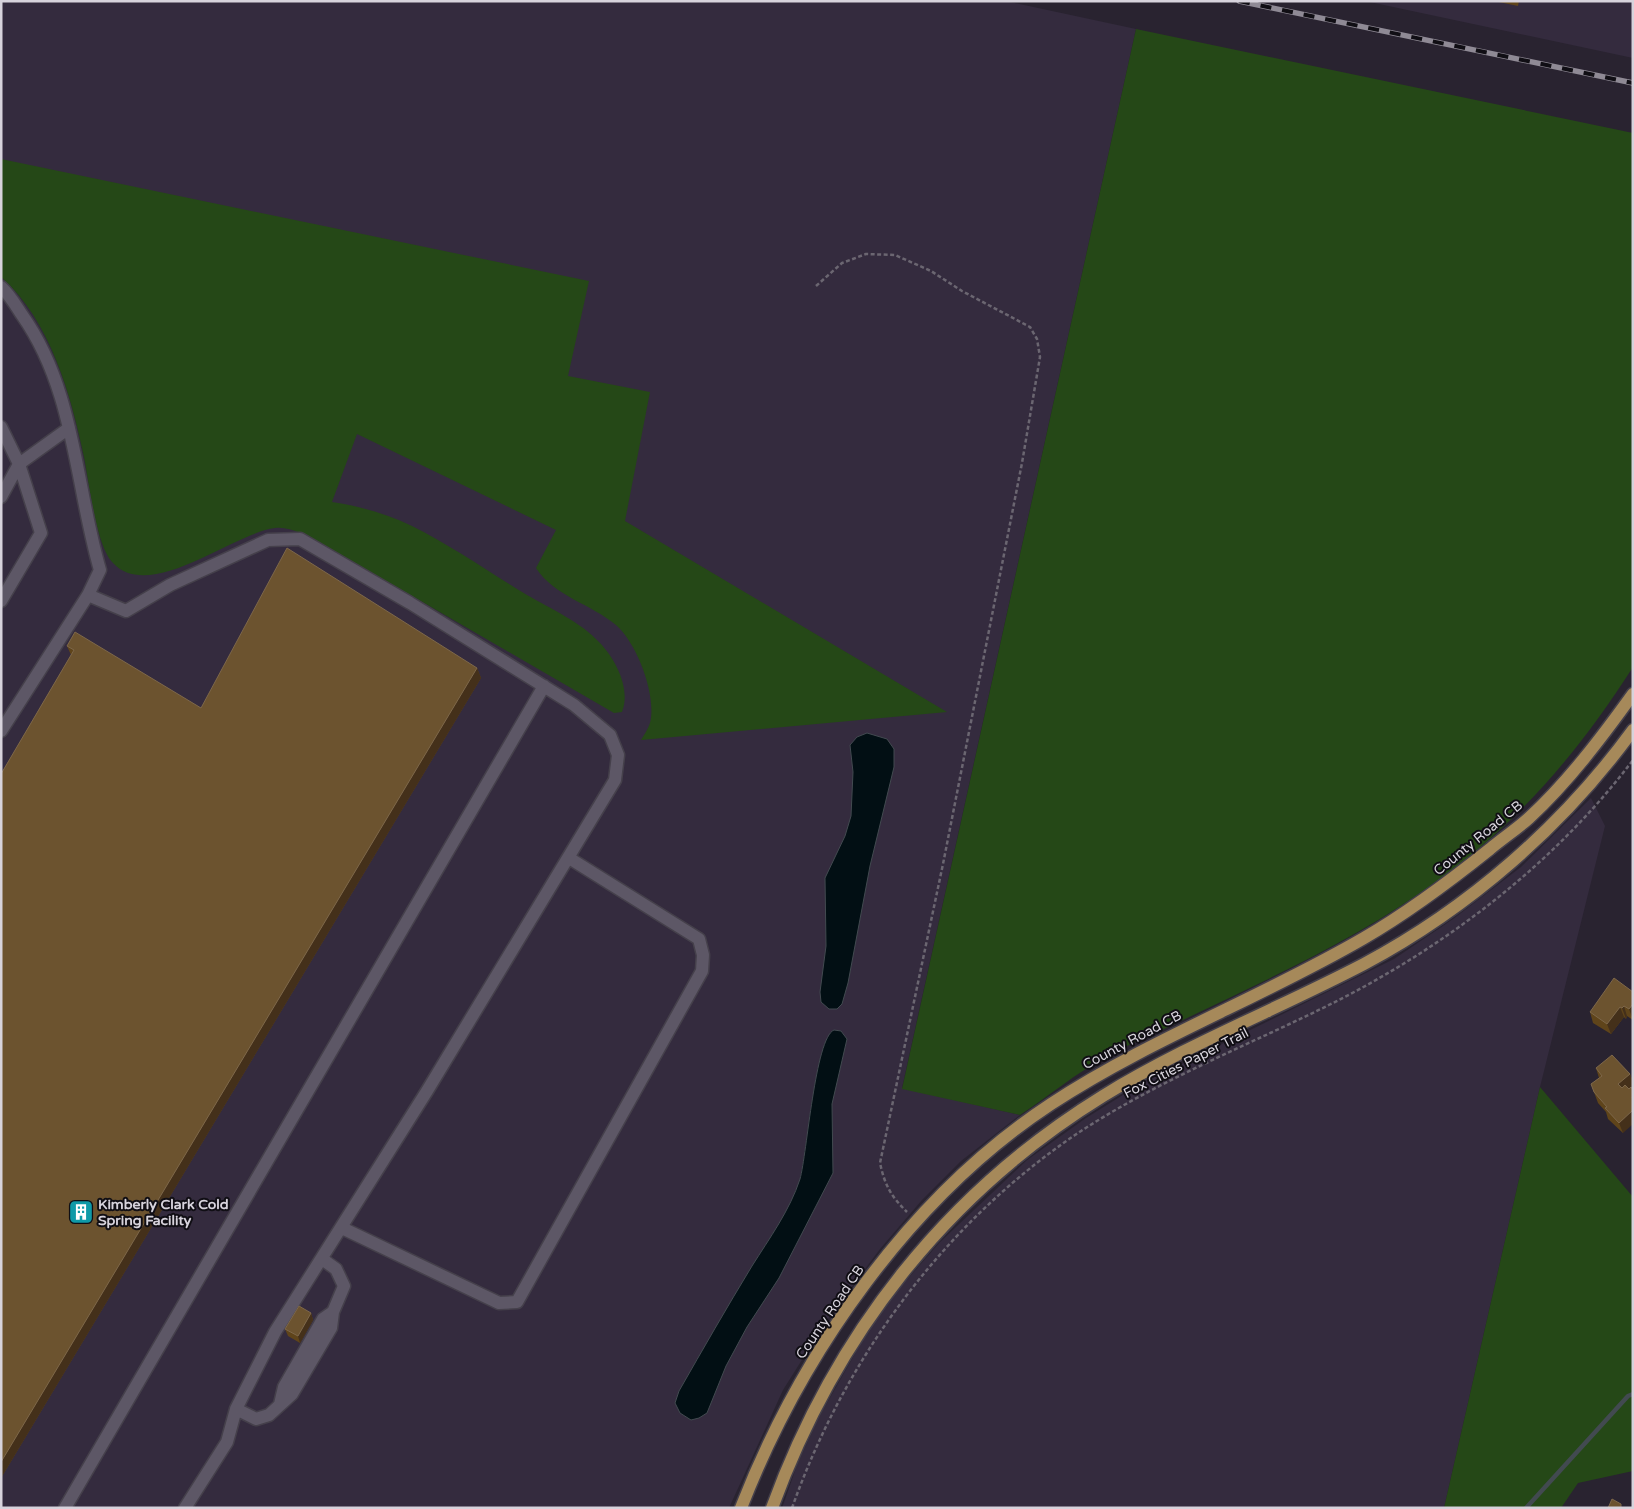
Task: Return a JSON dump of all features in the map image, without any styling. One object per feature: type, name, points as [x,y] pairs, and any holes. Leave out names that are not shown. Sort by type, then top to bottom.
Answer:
[{"type":"main road","name":"County Road CB","points":[[741,1508],[771,1438],[816,1358],[877,1268],[955,1180],[1048,1106],[1152,1044],[1362,939],[1451,881],[1530,817],[1609,727],[1633,694]]},
{"type":"main road","points":[[772,1508],[796,1446],[843,1356],[875,1307],[909,1264],[974,1196],[1020,1156],[1069,1118],[1106,1094],[1161,1064],[1367,962],[1414,934],[1509,865],[1593,782],[1633,730]]},
{"type":"lane","points":[[1,288],[30,326],[52,369],[80,472],[92,542],[100,570],[88,595],[1,731]]},
{"type":"lane","points":[[1,427],[19,464],[41,533],[1,601]]},
{"type":"lane","points":[[1,497],[19,464],[69,428]]},
{"type":"lane","points":[[88,595],[126,611],[170,585],[268,540],[300,539],[410,603],[574,705],[610,735],[618,755],[615,780],[342,1228],[275,1332],[236,1409],[227,1442],[185,1508]]},
{"type":"lane","points":[[65,1508],[544,686]]},
{"type":"lane","points":[[342,1228],[499,1303],[517,1302],[696,983],[702,963],[703,954],[699,939],[569,858]]},
{"type":"lane","points":[[236,1409],[256,1420],[269,1415],[280,1404],[284,1387],[322,1319],[333,1312],[344,1286],[336,1269],[322,1259]]},
{"type":"path","points":[[816,286],[842,263],[866,254],[895,255],[930,271],[962,291],[1030,327],[1037,339],[1040,356],[1022,463],[943,864],[880,1163],[884,1183],[896,1201],[917,1222]]},
{"type":"path","name":"Fox Cities Paper Trail","points":[[792,1508],[833,1410],[848,1381],[926,1271],[993,1201],[1075,1136],[1159,1085],[1334,1002],[1410,960],[1447,936],[1546,856],[1600,800],[1633,760]]},
{"type":"shaded area","name":"Kimberly Clark Cold Spring Facility","points":[[1,1],[1005,1],[1136,29],[902,1088],[1020,1115],[961,1161],[922,1200],[880,1249],[827,1320],[783,1390],[729,1508],[1,1508]]},
{"type":"shaded area","points":[[1365,1],[1633,1],[1633,58]]},
{"type":"shaded area","points":[[867,733],[887,739],[894,749],[894,767],[870,866],[848,983],[842,1004],[837,1009],[829,1009],[821,1002],[820,992],[826,946],[825,878],[845,836],[851,816],[853,772],[850,745],[857,737]]},
{"type":"shaded area","points":[[1591,798],[1605,826],[1540,1087],[1444,1508],[782,1508],[797,1465],[819,1417],[869,1329],[897,1291],[939,1243],[1027,1160],[1086,1118],[1139,1085],[1394,959],[1453,919],[1521,867]]},
{"type":"shaded area","points":[[834,1030],[841,1031],[847,1039],[832,1104],[833,1173],[779,1278],[747,1327],[726,1366],[707,1413],[691,1420],[680,1413],[675,1403],[679,1391],[733,1297],[779,1224],[796,1191],[803,1166],[817,1074],[827,1038]]},
{"type":"green space","points":[[1136,29],[1633,133],[1633,667],[1592,727],[1547,782],[1498,832],[1441,878],[1348,938],[1095,1063],[1020,1115],[902,1089]]},
{"type":"green space","points":[[1,159],[589,281],[568,376],[650,392],[625,521],[947,712],[641,740],[650,723],[651,699],[644,671],[631,644],[616,625],[553,586],[536,568],[556,530],[357,434],[332,502],[373,511],[412,526],[584,629],[600,643],[616,666],[625,694],[622,712],[614,713],[319,542],[292,530],[275,528],[257,533],[169,571],[148,575],[129,573],[113,563],[102,543],[73,409],[46,337],[18,295],[1,277]]},
{"type":"green space","points":[[1540,1087],[1633,1197],[1633,1471],[1578,1483],[1561,1508],[1444,1508]]},
{"type":"building","name":"Kimberly Clark Cold Spring Facility","points":[[287,548],[477,668],[1,1462],[1,774],[74,650],[67,646],[75,632],[201,708]]},
{"type":"building","points":[[1614,978],[1633,992],[1633,1004],[1629,1009],[1624,1006],[1620,1007],[1607,1024],[1590,1012]]},
{"type":"building","points":[[1612,1055],[1630,1074],[1618,1084],[1622,1088],[1625,1085],[1633,1090],[1633,1110],[1619,1123],[1605,1108],[1607,1107],[1594,1092],[1591,1084],[1602,1076],[1596,1068]]},
{"type":"building","points":[[299,1306],[311,1313],[298,1336],[285,1329]]},
{"type":"building","points":[[1612,1499],[1621,1504],[1621,1508],[1608,1508]]},
{"type":"waterway","points":[[1526,1508],[1628,1396],[1633,1394]]},
{"type":"railway","points":[[1239,1],[1633,83]]},
{"type":"place","name":"Kimberly Clark Cold Spring Facility","points":[[81,1212]]}]
